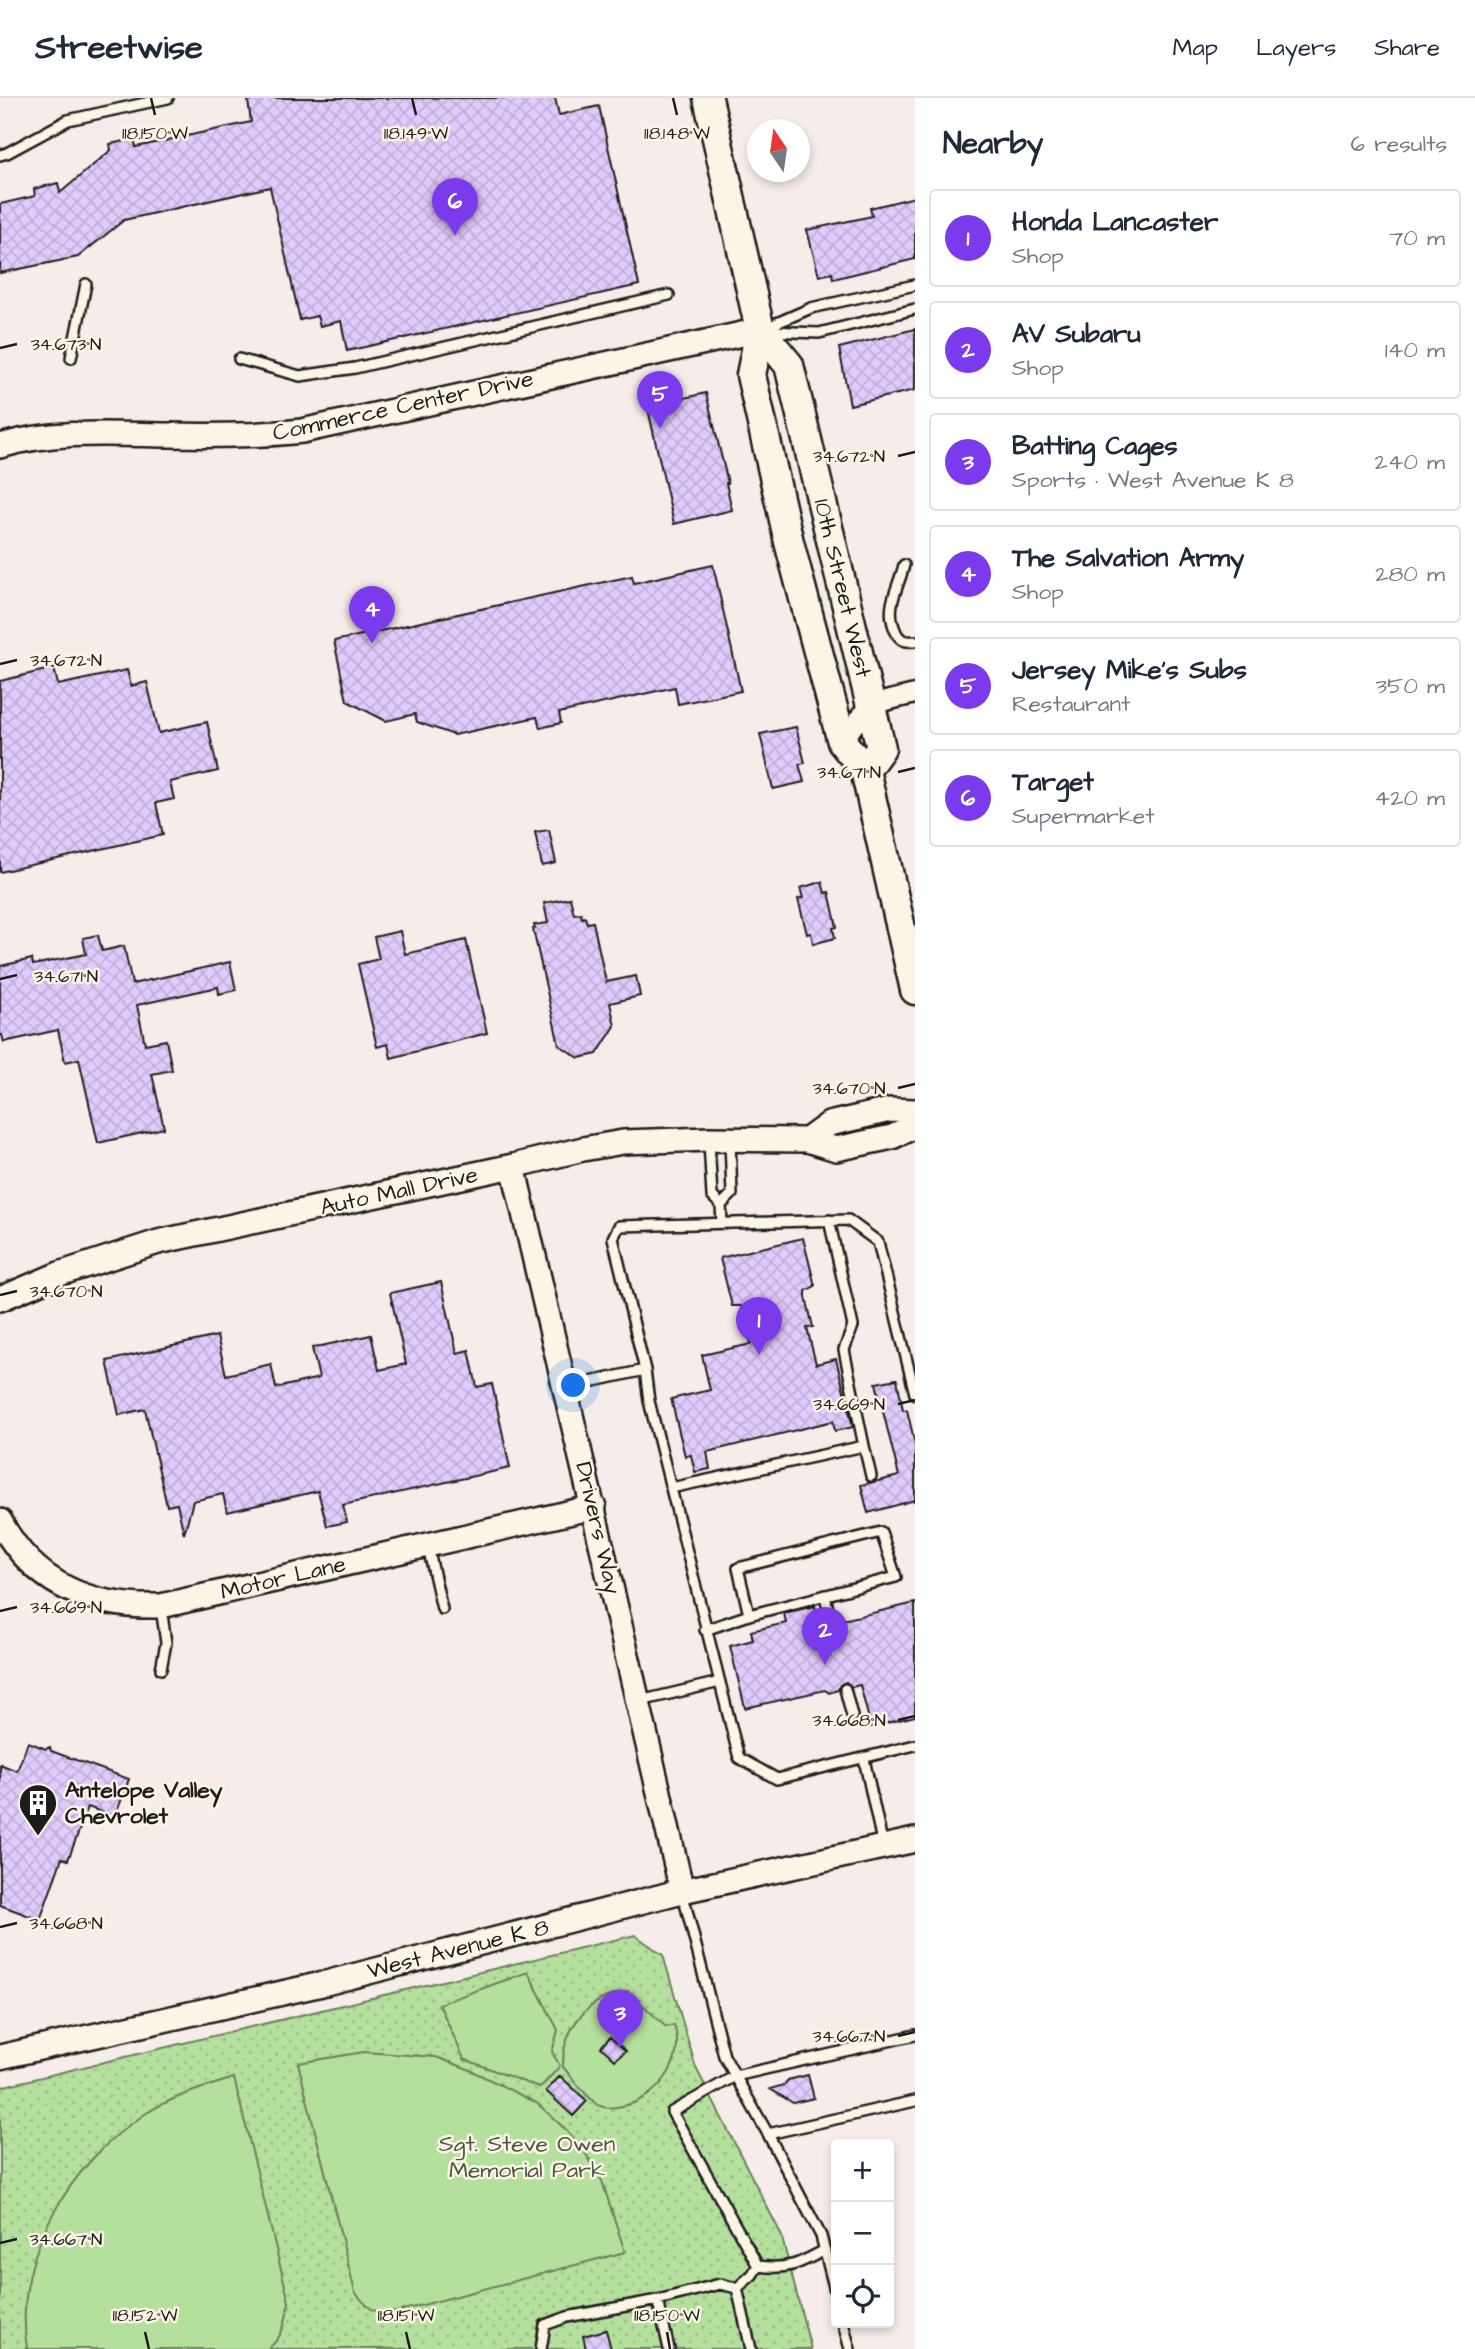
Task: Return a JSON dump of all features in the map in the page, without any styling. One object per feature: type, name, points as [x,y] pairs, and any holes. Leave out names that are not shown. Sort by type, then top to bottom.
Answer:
[{"type":"main road","name":"10th Street West","points":[[708,98],[760,330],[751,375],[781,509],[842,742],[865,770],[915,990]]},
{"type":"main road","name":"10th Street West","points":[[760,330],[789,365],[881,748],[865,770]]},
{"type":"main road","points":[[781,509],[805,542],[843,679],[853,694],[869,705]]},
{"type":"street","name":"Commerce Center Drive","points":[[0,446],[27,438],[79,433],[256,436],[302,431],[760,330]]},
{"type":"street","points":[[842,742],[869,705],[915,694]]},
{"type":"street","points":[[807,1140],[829,1124],[890,1110],[915,1111]]},
{"type":"street","name":"Auto Mall Drive","points":[[0,1299],[59,1274],[158,1242],[583,1149],[623,1142],[719,1139],[807,1140],[836,1149],[892,1137],[915,1126]]},
{"type":"street","name":"Drivers Way","points":[[513,1166],[682,1891]]},
{"type":"street","name":"Motor Lane","points":[[0,1521],[17,1549],[33,1566],[66,1588],[109,1604],[161,1606],[594,1507]]},
{"type":"street","name":"West Avenue K 8","points":[[0,2057],[335,1981],[682,1891],[915,1840]]},
{"type":"lane","points":[[0,155],[68,120],[168,98]]},
{"type":"lane","points":[[71,358],[86,284]]},
{"type":"lane","name":"Commerce Center Drive","points":[[760,330],[811,308],[915,285]]},
{"type":"lane","points":[[239,359],[300,376],[355,368],[669,295]]},
{"type":"lane","name":"Commerce Center Drive","points":[[760,330],[819,333],[915,309]]},
{"type":"lane","points":[[904,565],[891,600],[890,611],[898,637],[905,641],[915,641]]},
{"type":"lane","points":[[719,1139],[732,1194],[721,1205]]},
{"type":"lane","points":[[719,1139],[712,1196],[721,1205],[722,1222]]},
{"type":"lane","points":[[829,1220],[853,1326],[844,1350],[871,1476]]},
{"type":"lane","points":[[915,1394],[878,1242],[848,1220],[619,1226],[613,1238],[645,1370],[649,1401],[738,1758],[777,1779],[915,1745]]},
{"type":"lane","points":[[565,1387],[645,1370]]},
{"type":"lane","points":[[671,1488],[864,1446]]},
{"type":"lane","points":[[705,1630],[749,1615],[896,1577],[881,1532],[737,1568],[749,1615]]},
{"type":"lane","points":[[428,1545],[442,1609]]},
{"type":"lane","points":[[825,1595],[831,1623]]},
{"type":"lane","points":[[161,1606],[166,1643],[161,1669]]},
{"type":"lane","points":[[639,1702],[720,1682]]},
{"type":"lane","points":[[845,1689],[852,1716]]},
{"type":"lane","points":[[864,1759],[883,1847]]},
{"type":"lane","points":[[682,1891],[724,2056],[821,2236],[831,2275]]},
{"type":"lane","points":[[758,2266],[672,2112],[735,2076],[915,2035]]},
{"type":"lane","points":[[768,2134],[915,2101]]},
{"type":"lane","points":[[758,2266],[778,2269],[798,2265],[825,2250]]},
{"type":"lane","points":[[737,2288],[752,2276],[758,2266]]},
{"type":"lane","points":[[541,2349],[545,2325],[567,2317],[658,2300],[720,2284],[737,2288]]},
{"type":"lane","points":[[737,2288],[751,2349]]},
{"type":"lane","points":[[658,2300],[669,2349]]},
{"type":"lane","points":[[844,2328],[850,2349]]},
{"type":"green space","name":"Sgt. Steve Owen Memorial Park","points":[[635,1935],[663,1955],[696,2068],[781,2234],[811,2349],[0,2349],[0,2087]]},
{"type":"green space","points":[[528,1972],[558,2030],[552,2052],[560,2066],[540,2088],[464,2059],[439,2004]]},
{"type":"green space","points":[[628,1991],[666,2027],[674,2025],[676,2052],[666,2077],[647,2096],[622,2106],[605,2108],[591,2099],[563,2067],[564,2052],[567,2039],[580,2016],[601,2000]]},
{"type":"green space","points":[[364,2052],[436,2057],[468,2069],[537,2103],[565,2129],[586,2154],[602,2181],[625,2252],[396,2312],[382,2312],[368,2307],[355,2292],[298,2063]]},
{"type":"green space","points":[[234,2078],[289,2302],[285,2322],[277,2339],[268,2349],[27,2349],[25,2314],[29,2280],[38,2247],[52,2215],[71,2186],[93,2159],[145,2114],[177,2098]]},
{"type":"building","points":[[264,98],[555,98],[559,115],[599,106],[639,285],[347,351],[341,321],[320,326],[317,316],[300,320],[270,187],[124,220],[78,257],[0,273],[0,204],[35,196],[34,189],[58,183],[60,193],[111,150],[110,144],[134,139],[136,147],[251,122],[248,101]]},
{"type":"building","points":[[915,197],[915,259],[833,279],[832,273],[819,276],[807,230],[872,216],[870,208]]},
{"type":"building","points":[[915,329],[915,390],[850,405],[839,348]]},
{"type":"building","points":[[706,393],[732,510],[674,524],[648,409],[649,406]]},
{"type":"building","points":[[713,565],[741,691],[678,704],[675,687],[559,713],[561,723],[540,728],[537,717],[454,735],[417,722],[415,714],[386,721],[347,701],[334,641],[632,576],[634,583]]},
{"type":"building","points":[[54,668],[58,685],[127,670],[131,686],[147,682],[159,733],[207,722],[218,771],[170,782],[174,799],[156,803],[163,835],[0,872],[0,681]]},
{"type":"building","points":[[796,727],[805,763],[799,764],[804,782],[773,789],[760,734]]},
{"type":"building","points":[[549,830],[556,863],[542,866],[535,832]]},
{"type":"building","points":[[822,882],[825,893],[829,892],[837,927],[833,928],[835,938],[813,944],[811,933],[807,934],[798,899],[803,898],[800,888]]},
{"type":"building","points":[[570,898],[574,914],[581,913],[587,923],[593,922],[606,982],[636,976],[640,996],[610,1003],[615,1026],[597,1054],[579,1058],[559,1045],[533,929],[534,925],[548,923],[544,903]]},
{"type":"building","points":[[400,931],[405,954],[466,940],[487,1033],[391,1058],[388,1044],[377,1047],[358,964],[379,959],[374,937]]},
{"type":"building","points":[[98,935],[102,951],[124,946],[132,984],[230,962],[236,990],[219,994],[218,987],[137,1005],[145,1044],[166,1040],[172,1070],[152,1074],[164,1128],[98,1143],[79,1059],[65,1062],[58,1030],[4,1042],[0,1035],[0,966],[32,959],[33,965],[86,954],[83,938]]},
{"type":"building","points":[[803,1238],[815,1286],[806,1291],[806,1297],[813,1327],[807,1328],[816,1364],[836,1359],[853,1427],[835,1431],[833,1421],[707,1452],[710,1469],[695,1472],[691,1455],[685,1456],[671,1399],[710,1390],[702,1355],[751,1344],[741,1306],[732,1306],[720,1258]]},
{"type":"building","points":[[441,1282],[457,1353],[469,1350],[477,1387],[492,1384],[510,1468],[343,1505],[347,1522],[327,1526],[318,1491],[227,1512],[223,1494],[193,1501],[184,1534],[177,1504],[167,1506],[145,1409],[119,1415],[107,1361],[217,1336],[226,1375],[271,1364],[276,1388],[319,1378],[312,1348],[371,1335],[379,1370],[406,1364],[390,1293]]},
{"type":"building","points":[[897,1379],[903,1410],[907,1410],[915,1444],[915,1500],[868,1513],[861,1485],[899,1476],[876,1383]]},
{"type":"building","points":[[915,1603],[915,1716],[871,1727],[860,1685],[852,1687],[846,1682],[840,1685],[838,1690],[829,1693],[825,1690],[745,1708],[730,1646],[753,1640],[751,1631],[786,1623],[784,1613],[815,1606],[819,1625],[824,1624],[832,1630],[836,1628],[838,1621]]},
{"type":"building","name":"Antelope Valley Chevrolet","points":[[28,1742],[46,1749],[50,1747],[51,1751],[129,1779],[115,1817],[88,1807],[68,1860],[62,1858],[40,1920],[0,1905],[0,1764],[17,1771]]},
{"type":"building","points":[[610,2037],[626,2051],[615,2060],[601,2047]]},
{"type":"building","points":[[808,2075],[814,2098],[793,2103],[770,2089],[784,2085],[788,2080]]},
{"type":"building","points":[[560,2076],[587,2101],[573,2116],[546,2091]]},
{"type":"building","points":[[606,2330],[611,2349],[586,2349],[583,2336]]},
{"type":"place","name":"Target","points":[[455,236]]},
{"type":"place","name":"Jersey Mike's Subs","points":[[660,429]]},
{"type":"place","name":"The Salvation Army","points":[[372,644]]},
{"type":"place","name":"Honda Lancaster","points":[[759,1355]]},
{"type":"place","name":"AV Subaru","points":[[825,1665]]},
{"type":"place","name":"Antelope Valley Chevrolet","points":[[38,1837]]},
{"type":"place","name":"Batting Cages","points":[[620,2048]]}]
